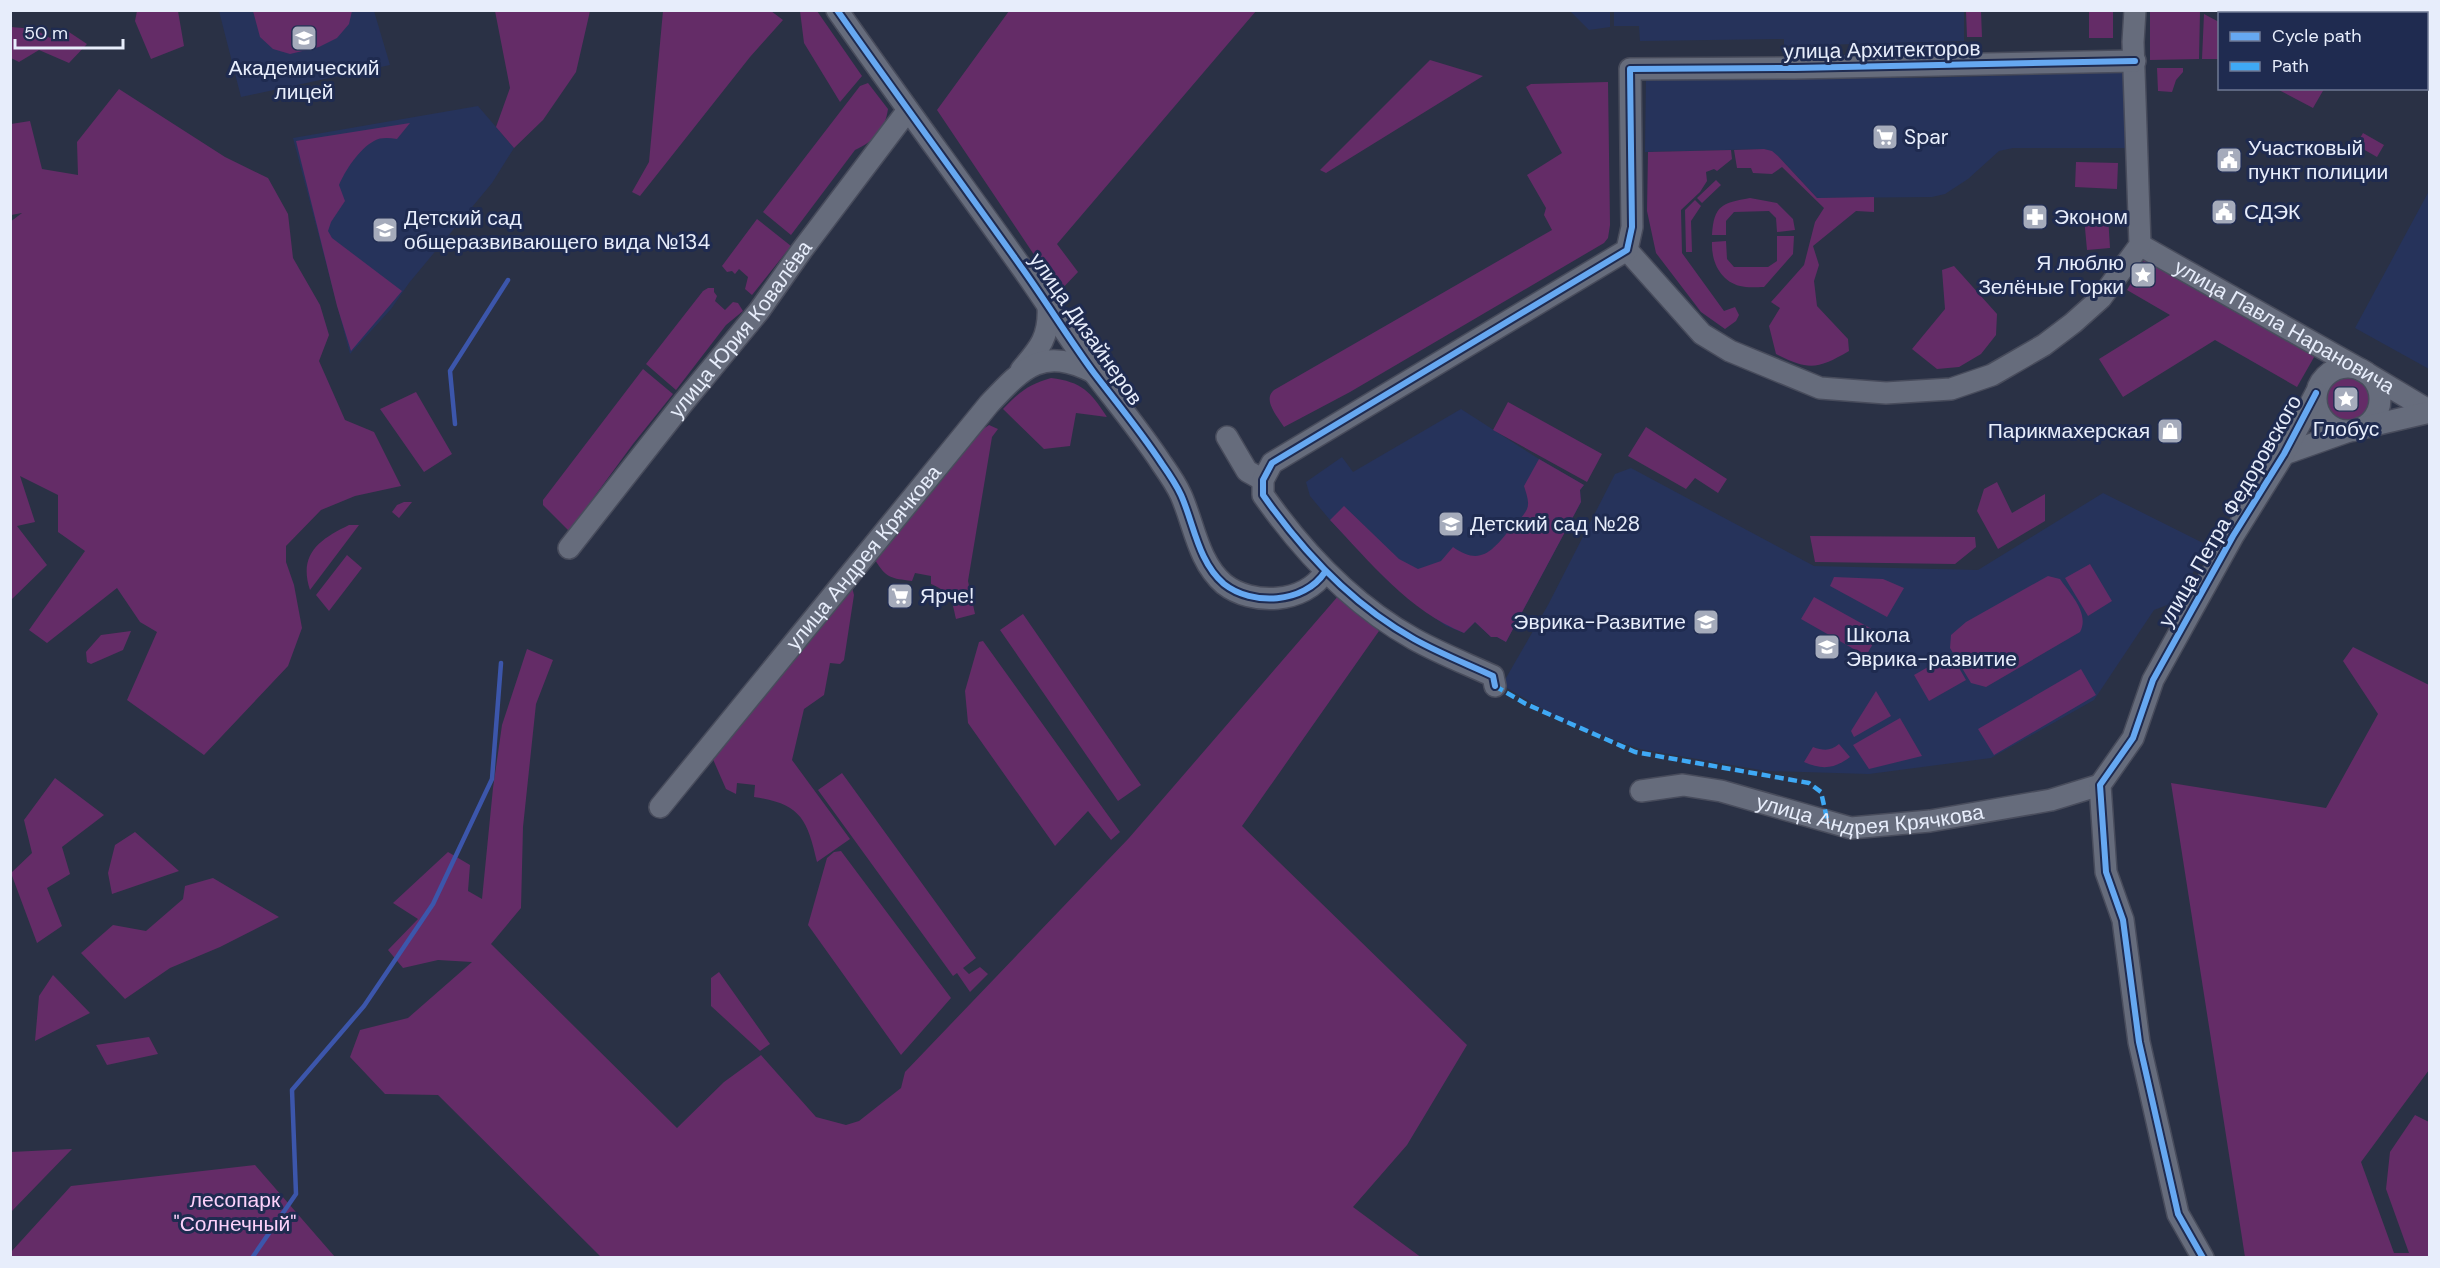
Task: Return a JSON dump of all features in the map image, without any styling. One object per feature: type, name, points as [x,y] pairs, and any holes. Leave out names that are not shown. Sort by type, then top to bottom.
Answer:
[{"type":"street","name":"улица Дизайнеров","points":[[837,10],[1094,372],[1153,450],[1174,482],[1209,566],[1223,583],[1239,594],[1267,599],[1285,596],[1311,587],[1320,580],[1325,572]]},
{"type":"street","points":[[1495,686],[1493,676],[1415,640],[1388,623],[1325,572],[1263,495],[1263,480],[1272,463],[1627,250],[1702,334],[1730,351],[1820,388],[1886,393],[1951,389],[1992,375],[2044,345],[2073,323],[2101,298],[2140,245],[2133,42],[2134,10]]},
{"type":"street","name":"улица Архитекторов","points":[[1627,250],[1632,227],[1630,69],[2135,61]]},
{"type":"street","name":"улица Юрия Ковалёва","points":[[569,548],[683,402],[759,311],[908,110]]},
{"type":"street","name":"улица Павла Нарановича","points":[[2140,245],[2333,366],[2363,371],[2430,412]]},
{"type":"street","points":[[1018,373],[1037,351],[1046,336],[1049,322],[1048,306]]},
{"type":"street","name":"улица Андрея Крячкова","points":[[660,807],[989,404],[1018,373],[1034,365],[1060,360],[1076,363],[1094,372]]},
{"type":"street","points":[[2333,366],[2322,380],[2316,393],[2317,408],[2324,420],[2335,429],[2355,430],[2374,418],[2380,400],[2376,384],[2363,371]]},
{"type":"street","name":"улица Петра Федоровского","points":[[2100,785],[2133,738],[2153,680],[2233,536],[2284,454],[2316,393]]},
{"type":"street","points":[[2284,454],[2355,430],[2430,412]]},
{"type":"street","points":[[1227,437],[1247,471],[1263,480]]},
{"type":"street","name":"улица Андрея Крячкова","points":[[1641,791],[1683,785],[1721,790],[1851,828],[1930,821],[2040,802],[2100,785]]},
{"type":"street","points":[[2100,785],[2106,872],[2122,920],[2139,1042],[2178,1214],[2203,1257]]},
{"type":"shaded area","name":"Академический лицей","points":[[219,11],[374,11],[390,65],[241,97]]},
{"type":"shaded area","points":[[1570,11],[1610,11],[1610,27],[1589,30]]},
{"type":"shaded area","points":[[1614,11],[1964,11],[1964,41],[1784,46],[1784,39],[1640,41],[1639,26],[1614,26]]},
{"type":"shaded area","points":[[2132,72],[2133,148],[2013,148],[1999,151],[1968,179],[1945,194],[1932,197],[1817,198],[1778,156],[1765,149],[1645,152],[1646,77],[1922,78]]},
{"type":"shaded area","name":"Детский сад общеразвивающего вида №134","points":[[478,106],[514,148],[492,183],[409,283],[391,309],[350,354],[293,138]]},
{"type":"shaded area","points":[[2429,191],[2430,369],[2355,328]]},
{"type":"shaded area","name":"Детский сад №28","points":[[1461,409],[1584,485],[1580,490],[1581,502],[1506,642],[1497,637],[1491,637],[1475,622],[1464,633],[1446,626],[1420,607],[1387,580],[1330,520],[1310,496],[1306,482],[1342,457],[1353,472]]},
{"type":"shaded area","name":"Школа Эврика-развитие","points":[[1631,468],[1814,566],[1978,570],[2103,493],[2209,546],[2175,602],[2154,610],[2094,700],[1991,758],[1869,774],[1766,771],[1640,749],[1561,720],[1502,685],[1548,605],[1615,474]]},
{"type":"green space","points":[[253,10],[352,11],[349,24],[337,38],[319,47],[290,54],[273,49],[260,37]]},
{"type":"green space","points":[[137,11],[178,11],[184,46],[151,59],[135,21]]},
{"type":"green space","points":[[495,11],[590,11],[576,72],[543,120],[514,148],[496,127],[510,88]]},
{"type":"green space","points":[[663,11],[771,11],[783,20],[750,57],[640,196],[632,192],[649,162]]},
{"type":"green space","points":[[800,11],[817,11],[862,76],[840,102],[804,43]]},
{"type":"green space","points":[[1009,11],[1256,11],[1057,244],[1078,272],[1059,292],[937,110]]},
{"type":"green space","points":[[1966,11],[1981,11],[1982,37],[1967,37]]},
{"type":"green space","points":[[2089,11],[2113,11],[2113,38],[2089,38]]},
{"type":"green space","points":[[2150,11],[2200,11],[2199,59],[2150,60]]},
{"type":"green space","points":[[2204,14],[2218,21],[2218,59],[2202,59]]},
{"type":"green space","points":[[11,27],[34,29],[50,38],[66,30],[87,44],[69,63],[39,50],[19,62],[11,58]]},
{"type":"green space","points":[[1430,60],[1483,76],[1326,173],[1320,170]]},
{"type":"green space","points":[[2157,68],[2183,68],[2172,92],[2158,91]]},
{"type":"green space","points":[[1608,82],[1610,225],[1608,238],[1604,243],[1350,392],[1284,427],[1270,403],[1274,390],[1552,230],[1544,215],[1546,208],[1527,175],[1562,153],[1526,87],[1531,84]]},
{"type":"green space","points":[[868,83],[888,109],[881,129],[873,139],[855,150],[791,235],[763,212],[860,86]]},
{"type":"green space","points":[[119,89],[225,157],[268,178],[288,214],[293,258],[320,305],[329,335],[319,361],[345,420],[374,432],[401,486],[355,496],[321,510],[286,546],[286,562],[294,585],[302,628],[288,666],[204,755],[127,700],[157,632],[140,622],[117,588],[47,643],[29,630],[85,551],[58,532],[58,495],[20,476],[35,522],[17,526],[47,565],[11,600],[10,222],[22,213],[11,215],[11,124],[30,121],[42,169],[78,175],[77,142]]},
{"type":"green space","points":[[2279,90],[2323,90],[2313,108]]},
{"type":"green space","points":[[410,123],[397,139],[379,139],[363,149],[339,185],[345,201],[331,222],[328,231],[332,238],[402,291],[351,351],[337,306],[296,141]]},
{"type":"green space","points":[[2363,133],[2384,145],[2377,157],[2356,145]]},
{"type":"green space","points":[[1764,149],[1778,156],[1817,198],[1874,197],[1874,212],[1856,211],[1813,246],[1819,265],[1814,281],[1817,306],[1848,339],[1849,351],[1813,366],[1797,363],[1776,354],[1769,326],[1780,308],[1771,302],[1804,265],[1815,222],[1824,208],[1782,167],[1772,174],[1753,173],[1751,168],[1737,168],[1734,150]]},
{"type":"green space","points":[[1731,150],[1732,159],[1717,171],[1714,169],[1706,172],[1707,181],[1700,192],[1681,210],[1682,253],[1724,311],[1735,307],[1739,315],[1736,321],[1725,329],[1701,312],[1656,253],[1647,211],[1648,152]]},
{"type":"green space","points":[[2076,162],[2118,163],[2117,189],[2075,187]]},
{"type":"green space","points":[[1716,180],[1721,185],[1702,203],[1697,198]]},
{"type":"green space","points":[[1750,198],[1777,203],[1793,219],[1795,230],[1777,232],[1776,218],[1769,211],[1734,212],[1726,221],[1726,235],[1712,235],[1715,217],[1721,207]]},
{"type":"green space","points":[[1695,200],[1701,206],[1691,221],[1692,252],[1686,252],[1685,210]]},
{"type":"green space","points":[[2108,216],[2110,248],[2087,250],[2084,217]]},
{"type":"green space","points":[[757,219],[791,246],[752,295],[745,289],[748,277],[739,269],[735,274],[732,271],[727,272],[722,266]]},
{"type":"green space","points":[[1777,236],[1794,236],[1793,254],[1764,287],[1746,287],[1733,283],[1722,275],[1715,263],[1712,242],[1726,241],[1727,259],[1734,267],[1768,267],[1777,261]]},
{"type":"green space","points":[[2147,255],[2317,352],[2297,387],[2215,340],[2123,397],[2099,359],[2170,315],[2127,290]]},
{"type":"green space","points":[[1954,266],[1997,314],[1996,335],[1981,354],[1959,367],[1937,369],[1912,349],[1945,309],[1942,270]]},
{"type":"green space","points":[[714,288],[717,296],[715,301],[725,310],[733,302],[738,303],[743,311],[726,325],[676,390],[646,364],[703,291]]},
{"type":"green space","points":[[643,369],[673,394],[569,531],[543,505],[543,500]]},
{"type":"green space","points":[[2348,374],[2362,378],[2369,385],[2373,399],[2369,413],[2362,420],[2348,424],[2334,420],[2327,413],[2323,399],[2327,385],[2334,378]]},
{"type":"green space","points":[[1051,378],[1070,382],[1084,389],[1107,417],[1076,413],[1070,446],[1044,449],[1003,409],[1024,390]]},
{"type":"green space","points":[[416,392],[452,454],[424,472],[380,409]]},
{"type":"green space","points":[[1508,402],[1602,454],[1587,482],[1493,430]]},
{"type":"green space","points":[[989,425],[998,429],[992,437],[968,581],[975,614],[956,619],[949,597],[931,584],[931,576],[915,573],[912,581],[894,578],[886,574],[875,560],[980,431]]},
{"type":"green space","points":[[1646,427],[1727,479],[1718,493],[1695,478],[1686,489],[1628,456]]},
{"type":"green space","points":[[1539,459],[1584,485],[1580,490],[1581,502],[1506,642],[1497,637],[1491,637],[1475,622],[1464,633],[1425,612],[1391,584],[1330,520],[1344,506],[1399,559],[1418,569],[1441,561],[1453,547],[1471,556],[1479,556],[1492,549],[1526,512],[1528,500],[1524,486]]},
{"type":"green space","points":[[1997,482],[2012,513],[2045,494],[2045,521],[1998,549],[1977,511],[1984,489]]},
{"type":"green space","points":[[412,502],[399,518],[392,512],[397,505]]},
{"type":"green space","points":[[349,525],[359,525],[310,590],[307,577],[309,557],[321,542]]},
{"type":"green space","points":[[1810,536],[1975,537],[1976,547],[1955,564],[1815,562]]},
{"type":"green space","points":[[347,555],[362,568],[329,611],[316,595]]},
{"type":"green space","points":[[2090,564],[2112,601],[2088,616],[2065,578]]},
{"type":"green space","points":[[2048,576],[2060,579],[2081,611],[2080,632],[1986,687],[1971,683],[1950,648],[1951,635],[1966,622]]},
{"type":"green space","points":[[1834,577],[1883,579],[1904,588],[1887,617],[1830,586]]},
{"type":"green space","points":[[852,587],[854,595],[844,660],[840,664],[830,663],[824,695],[804,709],[792,760],[850,839],[817,862],[805,824],[792,809],[770,800],[754,797],[755,785],[737,783],[736,794],[726,789],[712,757]]},
{"type":"green space","points":[[1339,595],[1379,631],[1242,826],[1467,1045],[1407,1145],[1353,1207],[1422,1258],[601,1257],[438,1095],[385,1094],[350,1057],[360,1030],[408,1018],[472,962],[438,960],[403,968],[388,950],[418,919],[393,903],[448,852],[470,865],[468,891],[482,899],[502,725],[527,649],[553,660],[536,704],[523,827],[521,908],[491,944],[677,1128],[724,1082],[761,1055],[816,1117],[846,1125],[859,1121],[901,1088],[905,1072],[1129,838]]},
{"type":"green space","points":[[1814,597],[1879,633],[1866,656],[1801,619]]},
{"type":"green space","points":[[1023,614],[1141,785],[1118,801],[1000,630]]},
{"type":"green space","points":[[131,631],[123,650],[91,664],[87,662],[86,652],[101,635]]},
{"type":"green space","points":[[983,641],[1120,832],[1111,840],[1088,811],[1055,846],[968,723],[965,691],[979,642]]},
{"type":"green space","points":[[2353,647],[2429,685],[2429,1070],[2361,1162],[2394,1253],[2409,1253],[2386,1189],[2390,1152],[2415,1115],[2429,1122],[2429,1257],[2245,1257],[2171,783],[2326,808],[2378,714],[2343,661]]},
{"type":"green space","points":[[1951,654],[1966,680],[1929,701],[1914,675]]},
{"type":"green space","points":[[2081,669],[2096,695],[1994,755],[1978,729]]},
{"type":"green space","points":[[1876,691],[1891,716],[1854,737],[1851,731]]},
{"type":"green space","points":[[1900,718],[1922,756],[1869,769],[1853,745]]},
{"type":"green space","points":[[1839,744],[1850,757],[1839,764],[1822,767],[1804,762],[1813,747],[1827,750]]},
{"type":"green space","points":[[842,773],[976,958],[963,968],[969,974],[980,967],[988,974],[970,992],[957,973],[953,976],[818,790]]},
{"type":"green space","points":[[55,778],[104,815],[62,847],[70,874],[47,888],[62,926],[37,943],[11,873],[32,853],[24,820]]},
{"type":"green space","points":[[135,832],[179,871],[112,894],[108,873],[115,845]]},
{"type":"green space","points":[[841,851],[951,998],[901,1055],[808,925],[827,858],[834,852]]},
{"type":"green space","points":[[213,878],[279,917],[220,947],[170,968],[125,999],[81,953],[113,925],[146,931],[183,899],[185,886]]},
{"type":"green space","points":[[719,972],[770,1044],[760,1051],[711,1006],[711,978]]},
{"type":"green space","points":[[53,975],[90,1013],[35,1041],[39,996]]},
{"type":"green space","points":[[149,1037],[158,1054],[107,1065],[96,1045]]},
{"type":"green space","points":[[72,1149],[11,1212],[11,1152]]},
{"type":"green space","name":"лесопарк \"Солнечный\"","points":[[255,1165],[335,1257],[11,1257],[11,1252],[71,1186]]},
{"type":"waterway","points":[[455,424],[450,371],[508,280]]},
{"type":"waterway","points":[[252,1258],[296,1194],[292,1090],[364,1006],[433,904],[492,779],[501,663]]},
{"type":"marked path","points":[[1495,686],[1526,704],[1635,752],[1809,783],[1821,792],[1828,823]]},
{"type":"cycle path","points":[[837,10],[1085,360],[1170,475],[1186,506],[1202,554],[1215,575],[1224,584],[1249,596],[1277,598],[1291,596],[1304,590],[1316,583],[1325,572]]},
{"type":"cycle path","points":[[1495,686],[1493,676],[1414,639],[1350,594],[1312,557],[1278,516],[1263,495],[1263,480],[1272,463],[1627,250],[1632,227],[1630,69],[2135,61]]},
{"type":"cycle path","points":[[2203,1258],[2178,1214],[2139,1042],[2123,920],[2106,872],[2100,785],[2133,738],[2153,680],[2233,536],[2284,454],[2316,393]]},
{"type":"place","name":"Академический лицей","points":[[304,38]]},
{"type":"place","name":"Spar","points":[[1885,137]]},
{"type":"place","name":"Участковый пункт полиции","points":[[2229,160]]},
{"type":"place","name":"СДЭК","points":[[2224,212]]},
{"type":"place","name":"Эконом","points":[[2035,217]]},
{"type":"place","name":"Детский сад общеразвивающего вида №134","points":[[385,230]]},
{"type":"place","name":"Я люблю Зелёные Горки","points":[[2143,275]]},
{"type":"place","name":"Глобус","points":[[2346,399]]},
{"type":"place","name":"Парикмахерская","points":[[2170,431]]},
{"type":"place","name":"Детский сад №28","points":[[1451,524]]},
{"type":"place","name":"Ярче!","points":[[900,596]]},
{"type":"place","name":"Эврика-Развитие","points":[[1706,622]]},
{"type":"place","name":"Школа Эврика-развитие","points":[[1827,647]]}]
